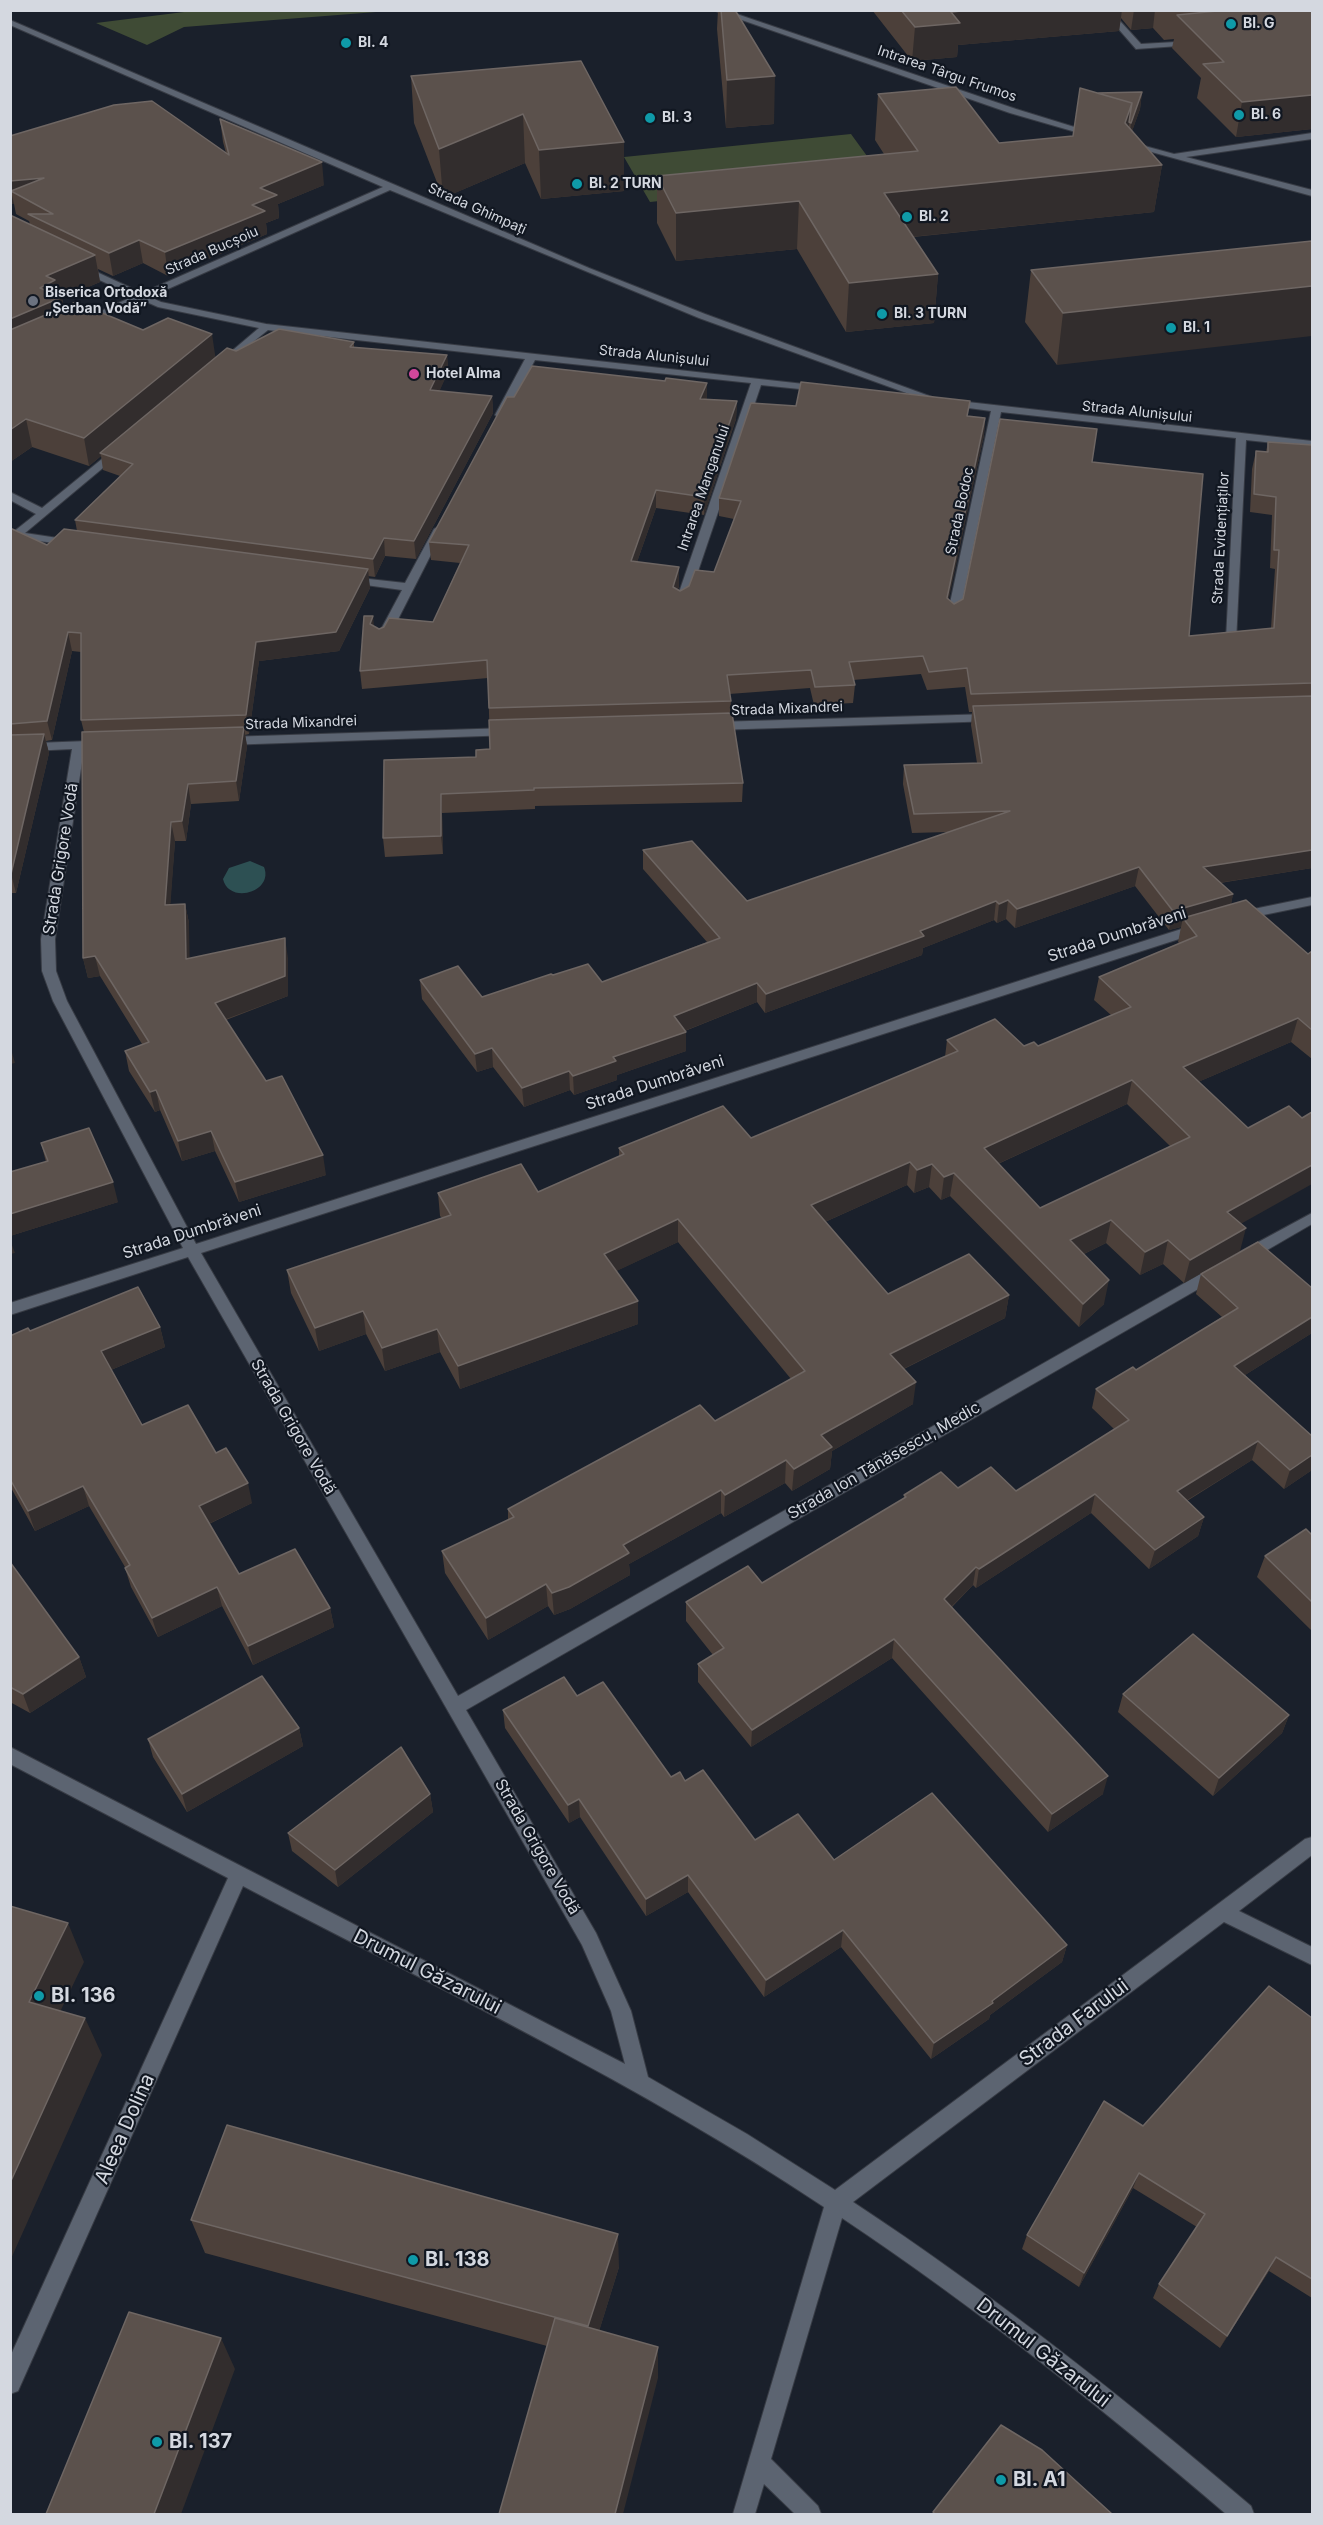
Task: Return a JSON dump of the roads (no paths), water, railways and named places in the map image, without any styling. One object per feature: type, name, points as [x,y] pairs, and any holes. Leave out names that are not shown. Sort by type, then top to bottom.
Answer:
[{"type":"street","name":"Intrarea Târgu Frumos","points":[[717,10],[1013,111],[1103,137]]},
{"type":"street","points":[[1105,10],[1139,47],[1208,41]]},
{"type":"street","name":"Strada Ghimpați","points":[[10,22],[655,300],[784,350],[941,402]]},
{"type":"street","points":[[1170,157],[1312,136]]},
{"type":"street","points":[[1125,144],[1312,193]]},
{"type":"street","name":"Strada Bucșoiu","points":[[72,327],[391,187]]},
{"type":"street","name":"Strada Alunișului","points":[[75,265],[139,297],[196,314],[266,327],[826,389]]},
{"type":"street","points":[[211,373],[266,327]]},
{"type":"street","points":[[496,422],[531,357]]},
{"type":"street","name":"Intrarea Manganului","points":[[681,604],[757,381]]},
{"type":"street","name":"Strada Alunișului","points":[[883,395],[996,410],[1312,444]]},
{"type":"street","name":"Strada Bodoc","points":[[952,617],[996,410]]},
{"type":"street","name":"Strada Evidențiaților","points":[[1232,640],[1241,436]]},
{"type":"street","points":[[13,538],[123,447]]},
{"type":"street","points":[[10,495],[43,513]]},
{"type":"street","points":[[380,642],[446,515]]},
{"type":"street","points":[[13,538],[87,545]]},
{"type":"street","points":[[336,578],[407,587]]},
{"type":"street","name":"Strada Mixandrei","points":[[699,726],[1009,717]]},
{"type":"street","name":"Strada Mixandrei","points":[[210,741],[520,732]]},
{"type":"street","points":[[10,748],[103,745]]},
{"type":"street","name":"Strada Grigore Vodă","points":[[80,746],[48,939],[49,972],[60,1001],[192,1251],[589,1939],[621,2011],[640,2084]]},
{"type":"street","name":"Strada Dumbrăveni","points":[[10,1309],[1217,922],[1312,901]]},
{"type":"street","name":"Strada Ion Tănăsescu, Medic","points":[[456,1706],[1312,1218]]},
{"type":"street","name":"Drumul Găzarului","points":[[10,1755],[640,2084],[738,2140],[836,2202],[947,2279],[1067,2370],[1243,2514]]},
{"type":"street","name":"Strada Farului","points":[[836,2202],[1312,1845]]},
{"type":"street","name":"Aleea Dolina","points":[[10,2383],[239,1874]]},
{"type":"street","points":[[1222,1912],[1312,1956]]},
{"type":"street","points":[[744,2514],[836,2202]]},
{"type":"street","points":[[759,2463],[810,2514]]},
{"type":"place","name":"Bl. G","points":[[1231,24]]},
{"type":"place","name":"Bl. 4","points":[[346,43]]},
{"type":"place","name":"Bl. 6","points":[[1239,115]]},
{"type":"place","name":"Bl. 3","points":[[650,118]]},
{"type":"place","name":"Bl. 2 TURN","points":[[577,184]]},
{"type":"place","name":"Bl. 2","points":[[907,217]]},
{"type":"place","name":"Biserica Ortodoxă „Șerban Vodă”","points":[[33,301]]},
{"type":"place","name":"Bl. 3 TURN","points":[[882,314]]},
{"type":"place","name":"Bl. 1","points":[[1171,328]]},
{"type":"place","name":"Hotel Alma","points":[[414,374]]},
{"type":"place","name":"Bl. 136","points":[[39,1996]]},
{"type":"place","name":"Bl. 138","points":[[413,2260]]},
{"type":"place","name":"Bl. 137","points":[[157,2442]]},
{"type":"place","name":"Bl. A1","points":[[1001,2480]]}]
